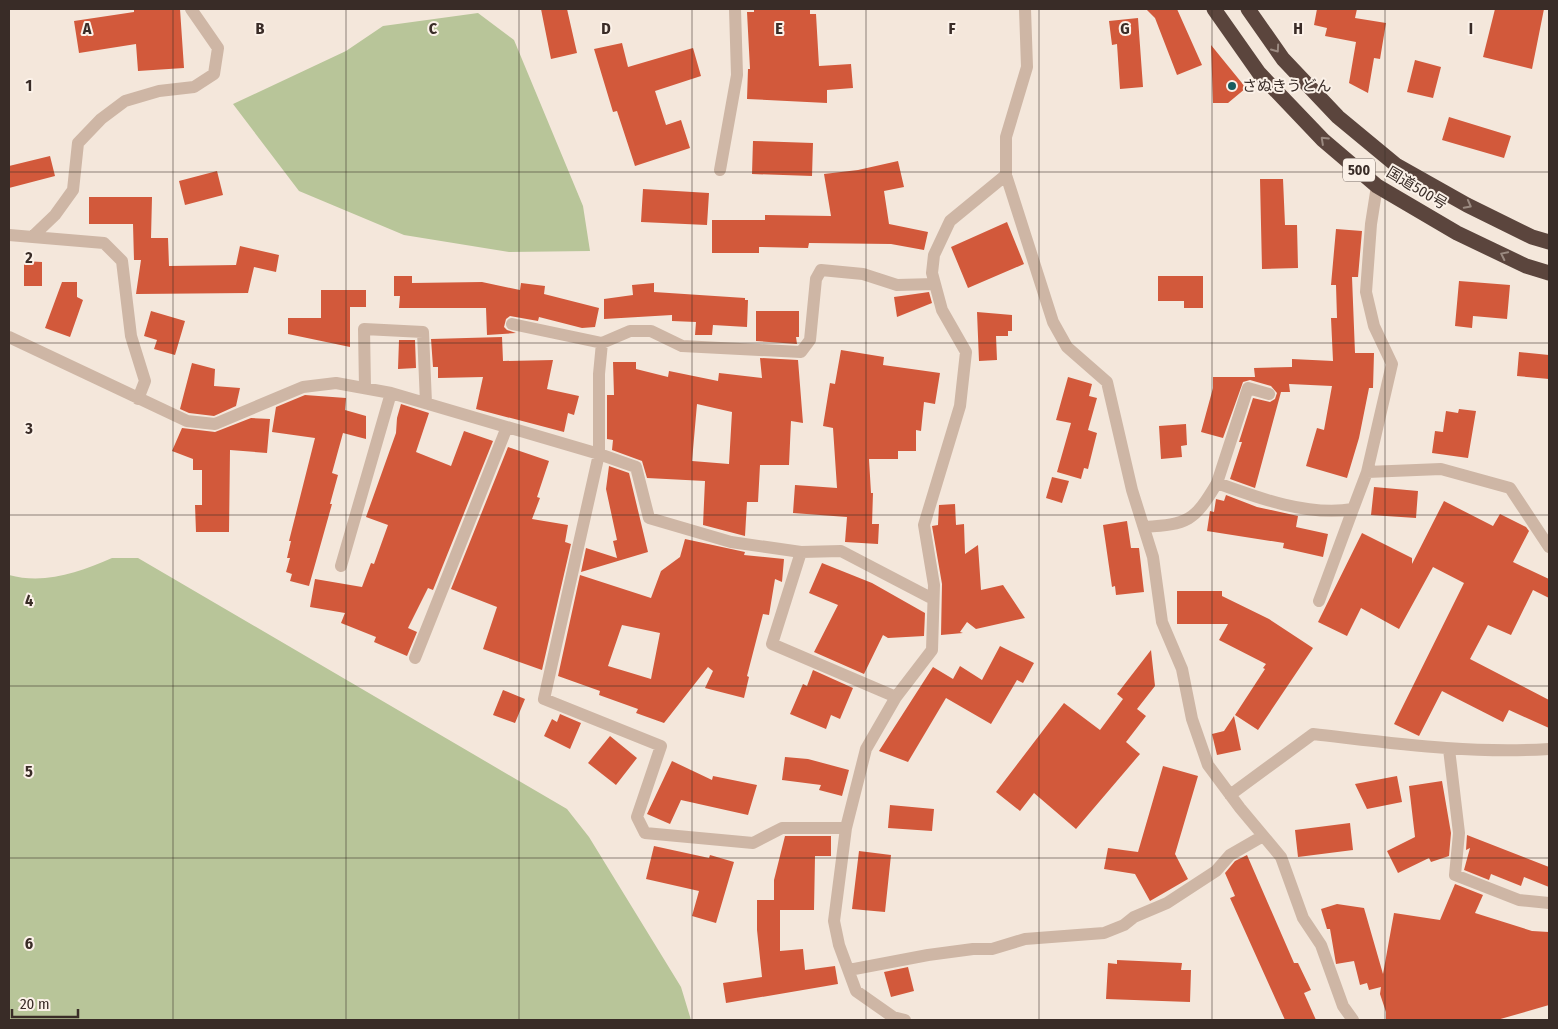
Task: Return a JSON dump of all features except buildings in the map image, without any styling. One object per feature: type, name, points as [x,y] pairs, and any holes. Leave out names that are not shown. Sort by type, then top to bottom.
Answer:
[{"type":"highway","name":"国道500号","points":[[1214,9],[1259,73],[1323,140],[1377,186],[1457,232],[1526,266],[1549,273]]},
{"type":"highway","name":"国道500号","points":[[1248,9],[1282,58],[1325,104],[1396,165],[1467,205],[1532,237],[1549,242]]},
{"type":"street","points":[[32,237],[54,215],[73,190],[78,143],[102,119],[125,101],[159,92],[194,87],[214,74],[218,48],[191,9]]},
{"type":"street","points":[[720,170],[737,75],[735,9]]},
{"type":"street","points":[[1025,9],[1027,67],[1006,137],[1006,175],[1053,322],[1067,347],[1107,382],[1132,490],[1153,557],[1162,622],[1182,669],[1192,719],[1208,765],[1281,857],[1303,918],[1321,945],[1342,1006],[1353,1020]]},
{"type":"street","points":[[905,1020],[893,1017],[856,991],[839,945],[834,921],[846,828],[866,749],[896,697],[932,650],[934,585],[924,525],[960,406],[966,352],[942,310],[932,273],[934,255],[950,221],[1006,175]]},
{"type":"street","points":[[1319,600],[1367,472],[1392,364],[1374,326],[1366,292],[1377,186]]},
{"type":"street","points":[[9,235],[104,242],[122,261],[131,336],[145,381],[138,399]]},
{"type":"street","points":[[512,324],[602,343],[630,331],[650,331],[682,346],[801,352],[810,340],[816,279],[821,270],[862,274],[897,286],[935,284]]},
{"type":"street","points":[[365,388],[364,329],[423,332],[426,403]]},
{"type":"street","points":[[9,338],[187,421],[215,424],[303,387],[336,383],[391,393],[636,466],[649,518],[731,542],[801,552],[841,551],[933,599]]},
{"type":"street","points":[[602,343],[599,374],[599,454],[544,699],[661,746],[637,817],[645,833],[753,843],[782,828],[846,828]]},
{"type":"street","points":[[1144,527],[1177,525],[1201,510],[1217,483],[1248,388],[1269,394]]},
{"type":"street","points":[[342,566],[391,393]]},
{"type":"street","points":[[415,658],[507,427]]},
{"type":"street","points":[[1367,472],[1441,470],[1510,488],[1549,547]]},
{"type":"street","points":[[1217,483],[1264,500],[1335,512],[1354,509]]},
{"type":"street","points":[[801,552],[772,644],[896,697]]},
{"type":"street","points":[[1230,795],[1313,734],[1406,746],[1449,749],[1514,751],[1549,749]]},
{"type":"street","points":[[1449,749],[1458,833],[1455,875],[1518,900],[1549,903]]},
{"type":"street","points":[[849,970],[928,955],[973,949],[992,949],[1026,939],[1104,933],[1124,925],[1134,917],[1167,903],[1216,871],[1230,855],[1263,836]]},
{"type":"green space","points":[[478,13],[514,40],[583,206],[590,251],[509,252],[404,235],[299,191],[233,104],[346,51],[383,26]]},
{"type":"green space","points":[[112,558],[138,558],[567,809],[589,837],[681,987],[691,1020],[9,1020],[9,575],[36,579],[62,576]]},
{"type":"place","name":"さぬきうどん","points":[[1232,86]]}]
